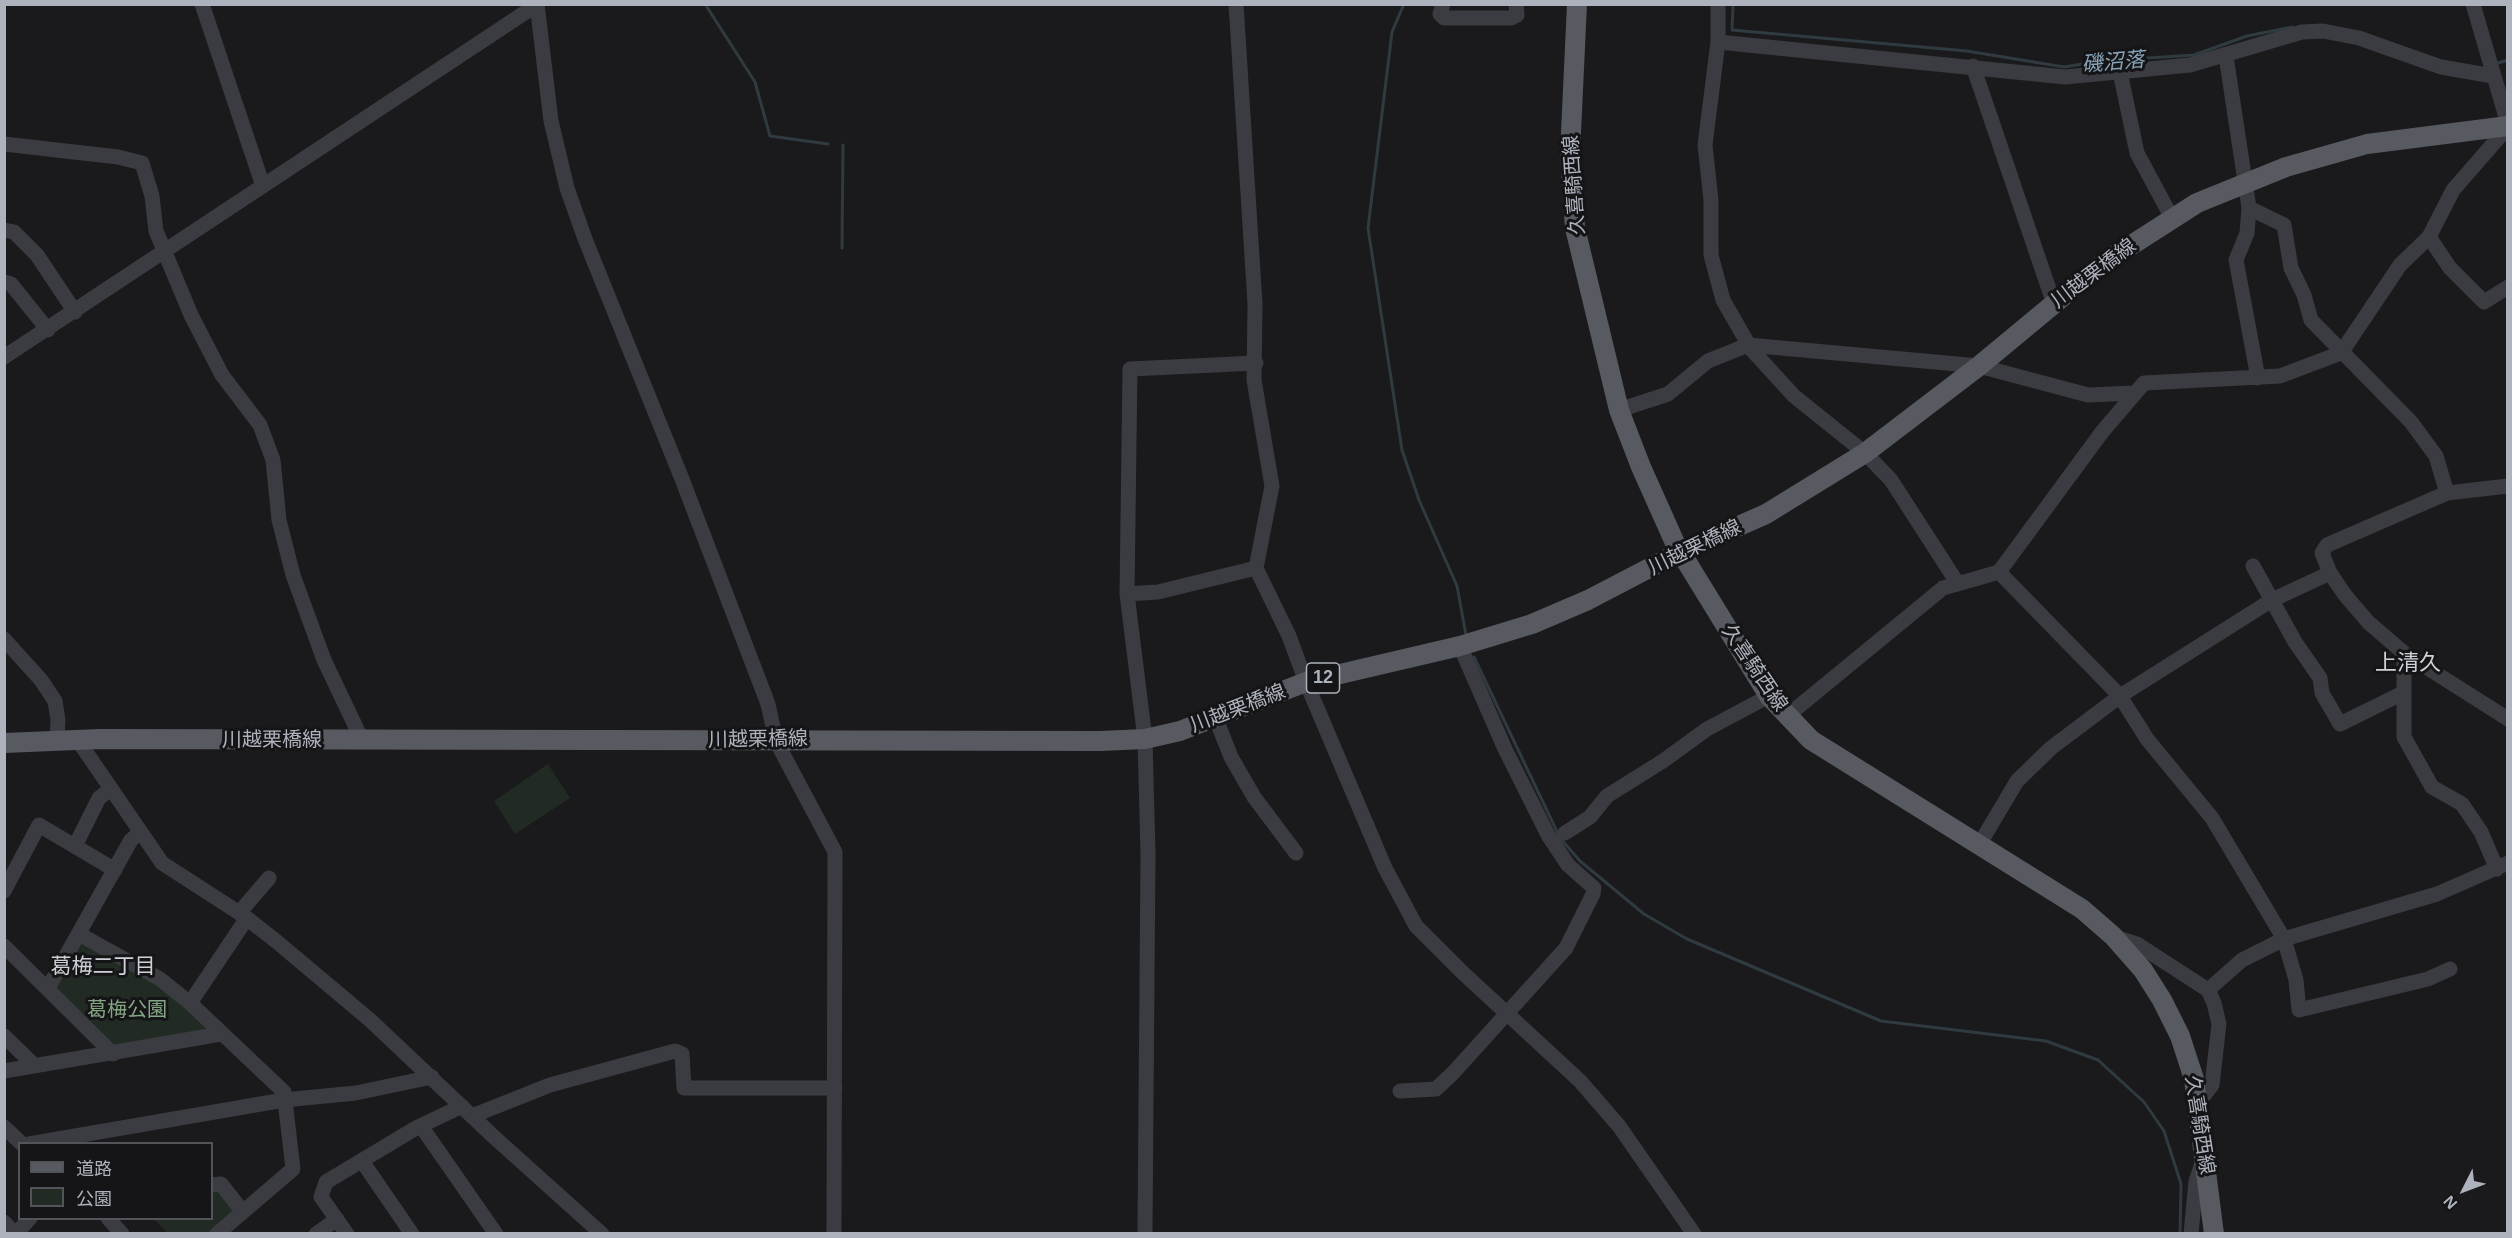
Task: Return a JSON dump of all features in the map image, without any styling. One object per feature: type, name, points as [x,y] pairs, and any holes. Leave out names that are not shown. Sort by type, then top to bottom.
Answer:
[{"type":"main road","name":"久喜騎西線","points":[[1577,4],[1570,154],[1575,228],[1619,410],[1655,501],[1680,552],[1769,696],[1786,717],[1811,740],[2082,909],[2113,936],[2143,970],[2162,1000],[2180,1036],[2199,1102],[2214,1233]]},
{"type":"main road","name":"川越栗橋線","points":[[4,743],[67,740],[1145,739],[1196,727],[1306,682],[1460,646],[1562,613],[1626,582],[1680,552],[1766,514],[1865,453],[1979,366],[2102,264],[2197,203],[2286,167],[2367,144],[2508,126]]},
{"type":"street","points":[[202,4],[263,186]]},
{"type":"street","points":[[1236,4],[1248,165],[1256,363],[1254,380],[1272,486],[1256,568],[1289,636],[1306,682],[1385,868],[1416,926],[1580,1081],[1619,1126],[1694,1233]]},
{"type":"street","points":[[1443,4],[1440,14],[1444,18],[1511,18],[1517,15],[1516,4]]},
{"type":"street","points":[[1718,4],[1718,42],[1705,146],[1711,200],[1712,255],[1723,300],[1748,345],[1794,396],[1865,453],[1891,480],[1958,584]]},
{"type":"street","points":[[1786,717],[1943,588],[1999,572],[2133,393],[2144,383],[2280,376],[2341,353],[2400,265],[2429,237],[2453,190],[2508,126],[2473,4]]},
{"type":"street","points":[[4,357],[537,5],[551,121],[567,188],[768,704],[776,741],[835,852],[834,1233]]},
{"type":"street","points":[[1718,42],[2065,77],[2190,65],[2302,32],[2323,31],[2358,38],[2441,67],[2491,69]]},
{"type":"street","points":[[2226,56],[2249,208],[2247,233],[2236,260],[2258,378]]},
{"type":"street","points":[[1973,66],[2054,304]]},
{"type":"street","points":[[2120,72],[2137,153],[2172,218]]},
{"type":"street","points":[[4,144],[118,157],[142,163],[152,196],[156,231],[191,315],[222,375],[260,425],[273,460],[279,520],[293,575],[324,660],[362,740]]},
{"type":"street","points":[[2249,208],[2284,225],[2291,268],[2304,295],[2311,320],[2411,422],[2436,456],[2447,493]]},
{"type":"street","points":[[4,230],[14,232],[37,255],[75,312]]},
{"type":"street","points":[[2429,237],[2450,268],[2484,302],[2508,287]]},
{"type":"street","points":[[4,282],[11,284],[48,330]]},
{"type":"street","points":[[1619,410],[1668,394],[1708,361],[1748,345],[1979,366],[2088,395],[2133,393]]},
{"type":"street","points":[[1145,1233],[1148,865],[1145,739],[1127,594],[1130,369],[1256,363]]},
{"type":"street","points":[[2508,486],[2447,493],[2327,544],[2322,553],[2330,573],[2368,622],[2404,652],[2508,719]]},
{"type":"street","points":[[2253,566],[2295,642],[2320,678],[2322,693],[2340,724],[2403,693]]},
{"type":"street","points":[[1127,594],[1158,592],[1256,568]]},
{"type":"street","points":[[1999,572],[2120,696],[2147,739],[2212,818],[2284,939],[2296,980],[2299,1010],[2428,979],[2450,969]]},
{"type":"street","points":[[1979,845],[2017,781],[2051,748],[2120,696],[2272,600],[2330,573]]},
{"type":"street","points":[[4,639],[41,680],[54,701],[58,720],[67,740],[111,789],[162,864],[243,916],[370,1020],[602,1233]]},
{"type":"street","points":[[1400,1091],[1436,1089],[1566,948],[1594,888],[1556,850],[1505,749],[1460,646]]},
{"type":"street","points":[[2208,990],[2242,960],[2284,939],[2437,894],[2502,866],[2462,804],[2432,787],[2404,737],[2404,652]]},
{"type":"street","points":[[1565,834],[1590,817],[1607,796],[1664,761],[1707,729],[1769,696]]},
{"type":"street","points":[[1216,719],[1231,757],[1254,797],[1293,846],[1296,854]]},
{"type":"street","points":[[75,846],[99,798],[111,789]]},
{"type":"street","points":[[4,891],[39,825],[115,870]]},
{"type":"street","points":[[48,988],[131,840],[140,832]]},
{"type":"street","points":[[190,1003],[243,916],[270,878]]},
{"type":"street","points":[[79,934],[160,979],[190,1003],[284,1092],[293,1169],[217,1233]]},
{"type":"street","points":[[2113,936],[2137,944],[2208,990],[2219,1024],[2211,1086],[2199,1102]]},
{"type":"street","points":[[4,946],[113,1054]]},
{"type":"street","points":[[4,1071],[221,1034]]},
{"type":"street","points":[[4,1036],[35,1066]]},
{"type":"street","points":[[347,1233],[321,1197],[326,1182],[421,1126],[550,1086],[675,1051],[682,1054],[684,1088],[835,1088]]},
{"type":"street","points":[[35,1142],[284,1100],[356,1093],[432,1077]]},
{"type":"street","points":[[421,1126],[496,1233]]},
{"type":"street","points":[[4,1127],[19,1142]]},
{"type":"street","points":[[2192,1233],[2196,1181],[2205,1156]]},
{"type":"street","points":[[362,1161],[412,1233]]},
{"type":"street","points":[[213,1185],[221,1184],[243,1212]]},
{"type":"street","points":[[316,1233],[337,1219]]},
{"type":"street","points":[[4,1222],[15,1233],[28,1220]]},
{"type":"street","points":[[110,1220],[122,1233]]},
{"type":"green space","points":[[548,764],[570,798],[515,834],[494,801]]},
{"type":"green space","name":"葛梅公園","points":[[81,941],[158,984],[186,1007],[210,1032],[115,1050],[53,988]]},
{"type":"green space","points":[[221,1190],[238,1213],[212,1233],[167,1233],[155,1220],[213,1220],[213,1192]]},
{"type":"waterway","points":[[705,4],[755,82],[770,136],[828,144]]},
{"type":"waterway","points":[[1404,4],[1392,32],[1368,228],[1402,450],[1419,500],[1457,586],[1466,635]]},
{"type":"waterway","name":"磯沼落","points":[[1733,7],[1732,30],[1967,51],[2064,67],[2101,61],[2194,55],[2247,36],[2292,27]]},
{"type":"waterway","name":"磯沼落","points":[[2495,64],[2508,60]]},
{"type":"waterway","points":[[842,248],[843,145]]},
{"type":"waterway","points":[[1474,657],[1560,838],[1580,861],[1644,914],[1687,939],[1881,1021],[2046,1041],[2098,1060],[2144,1102],[2164,1131],[2181,1184],[2180,1234]]},
{"type":"district","name":"上清久","points":[[2408,664]]},
{"type":"district","name":"葛梅二丁目","points":[[103,967]]}]
